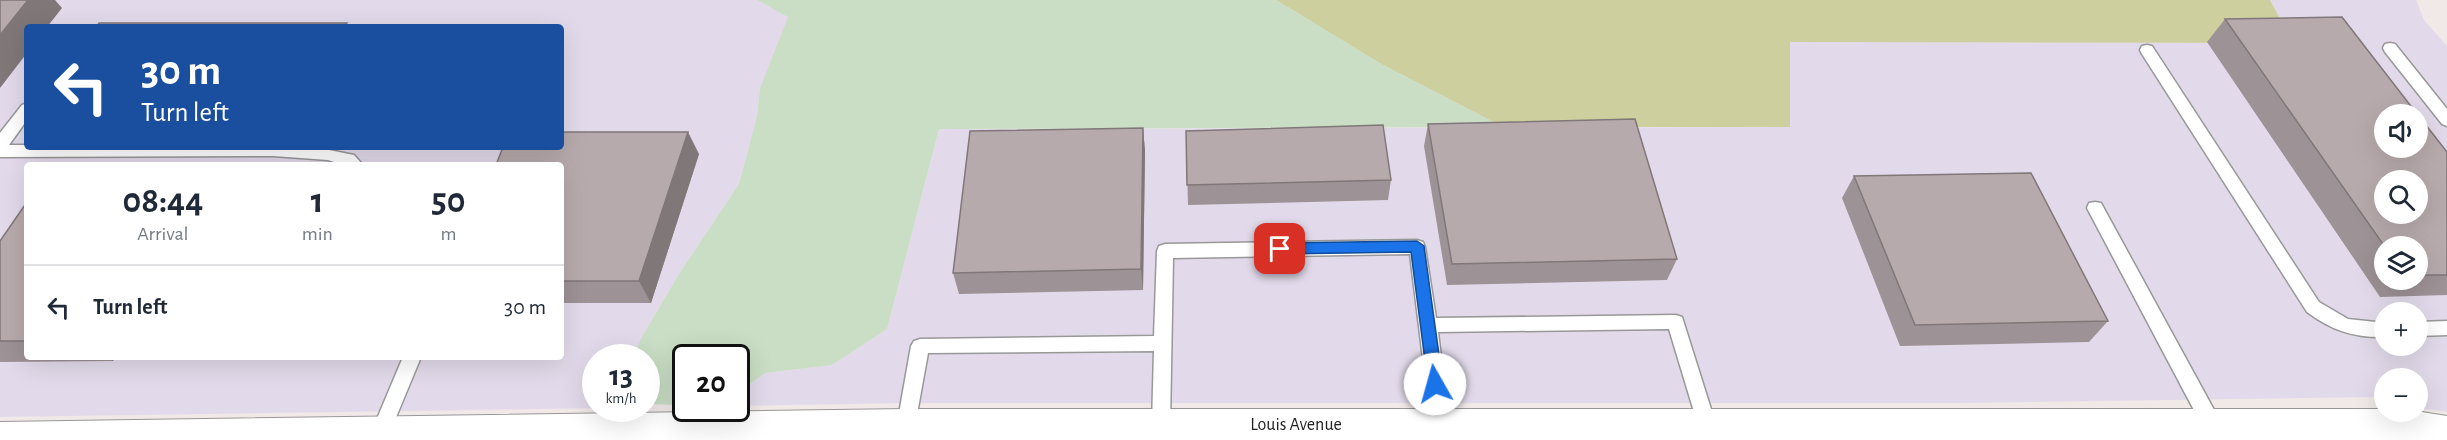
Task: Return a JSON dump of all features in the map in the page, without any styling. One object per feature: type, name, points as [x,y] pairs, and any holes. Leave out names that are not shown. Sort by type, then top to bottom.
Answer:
[{"type":"street","name":"Louis Avenue","points":[[0,439],[906,425],[1161,424],[1707,425],[1859,433],[2212,425],[2381,432],[2399,425],[2447,432]]},
{"type":"lane","points":[[2390,48],[2447,120]]},
{"type":"lane","points":[[2147,50],[2313,307],[2334,323],[2360,330],[2374,330]]},
{"type":"lane","points":[[0,145],[24,113]]},
{"type":"lane","points":[[0,151],[273,150],[328,154],[352,162]]},
{"type":"lane","points":[[2095,208],[2212,425]]},
{"type":"lane","points":[[1161,424],[1165,250],[1417,246],[1440,424]]},
{"type":"lane","points":[[1428,325],[1676,322],[1707,425]]},
{"type":"lane","points":[[2428,329],[2447,328]]},
{"type":"lane","points":[[906,425],[920,346],[1163,343]]},
{"type":"lane","points":[[380,433],[411,360]]},
{"type":"shaded area","points":[[0,0],[757,0],[789,17],[760,88],[757,116],[739,184],[679,274],[639,344],[582,344],[582,408],[0,417]]},
{"type":"shaded area","points":[[2270,0],[2416,0],[2424,20],[2447,46],[2447,412],[2428,409],[2428,368],[2374,368],[2374,397],[1958,403],[909,403],[750,406],[750,383],[766,373],[832,365],[887,329],[939,129],[1790,127],[1790,42],[2292,43]]},
{"type":"green space","points":[[757,0],[1276,0],[1381,64],[1503,127],[939,129],[887,329],[832,365],[766,373],[750,383],[750,344],[672,344],[672,405],[660,404],[660,344],[639,344],[640,340],[679,274],[739,184],[757,116],[760,88],[788,17]]},
{"type":"green space","points":[[1276,0],[2270,0],[2293,43],[1790,42],[1790,127],[1503,127],[1381,64]]},
{"type":"building","points":[[0,0],[28,0],[0,35]]},
{"type":"building","points":[[2342,17],[2409,104],[2374,104],[2374,158],[2428,158],[2428,128],[2447,152],[2447,275],[2428,275],[2428,236],[2377,236],[2225,19]]},
{"type":"building","points":[[99,23],[347,23],[346,24]]},
{"type":"building","points":[[1635,119],[1677,259],[1452,264],[1428,124]]},
{"type":"building","points":[[1383,125],[1391,180],[1187,185],[1186,131]]},
{"type":"building","points":[[1143,128],[1141,269],[953,273],[970,131]]},
{"type":"building","points":[[564,132],[688,132],[639,281],[564,281],[564,162],[497,162],[502,150],[564,150]]},
{"type":"building","points":[[2031,173],[2108,321],[1915,325],[1854,176]]},
{"type":"building","points":[[24,206],[24,341],[0,341],[0,241]]},
{"type":"route","points":[[1280,249],[1417,246],[1435,384]]}]
